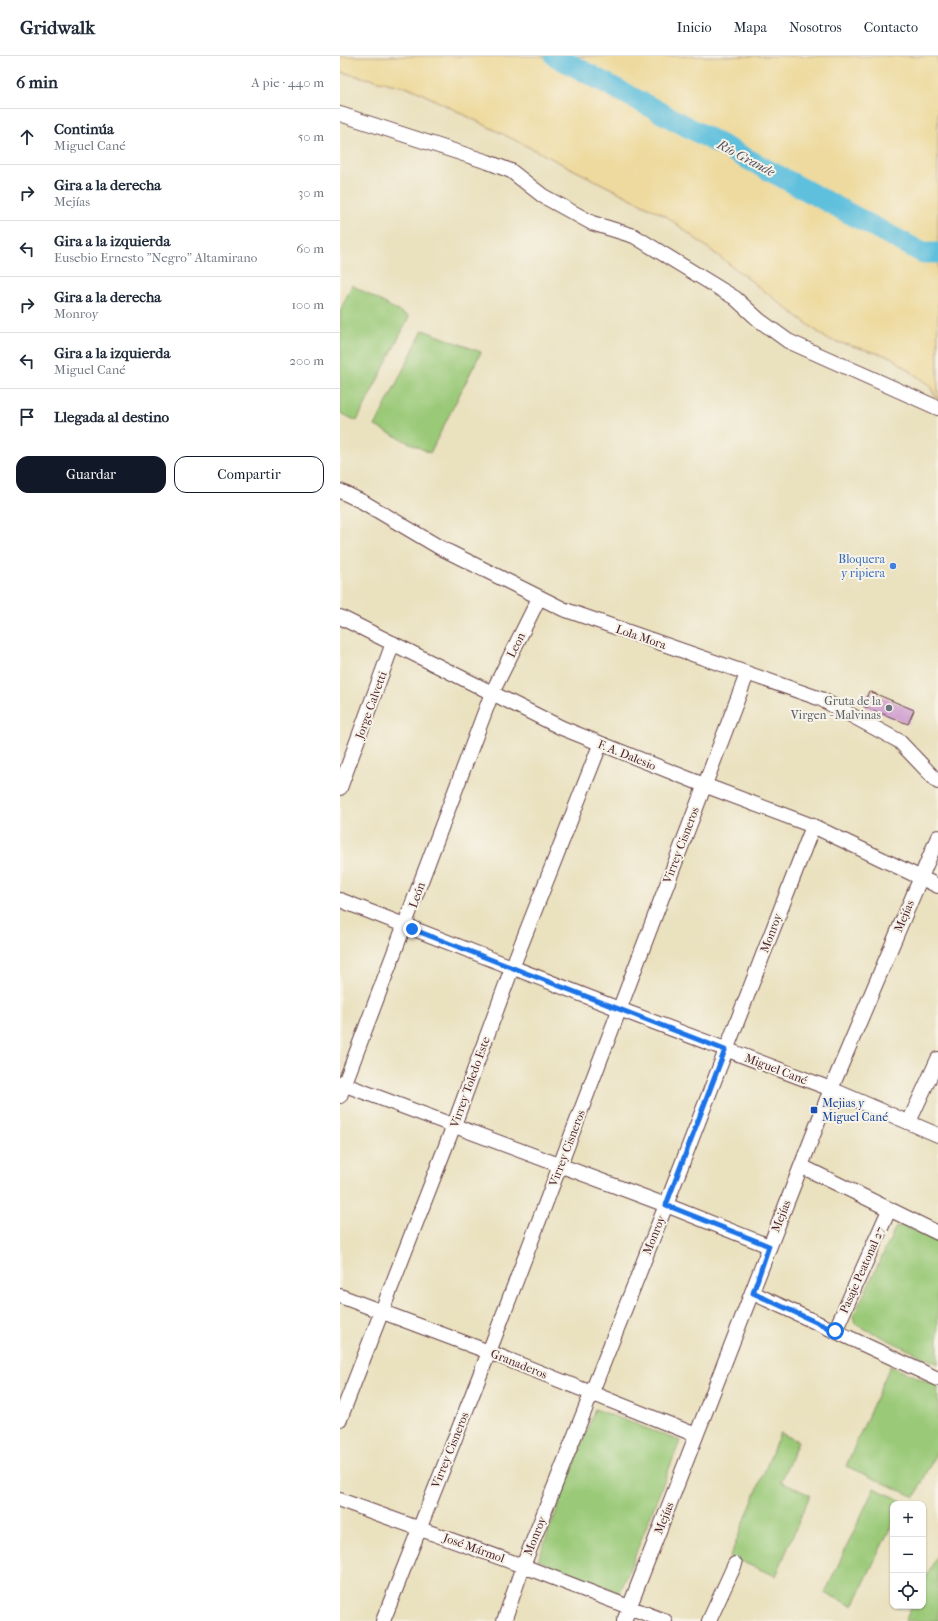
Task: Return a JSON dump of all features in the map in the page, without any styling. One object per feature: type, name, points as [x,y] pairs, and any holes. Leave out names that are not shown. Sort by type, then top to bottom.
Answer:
[{"type":"street","points":[[340,114],[488,162],[511,171],[544,196],[592,223],[634,236],[712,283],[735,298],[759,320],[788,341],[938,408]]},
{"type":"street","name":"Lola Mora","points":[[340,491],[364,502],[439,547],[539,598],[630,633],[821,699],[870,724],[899,741],[938,782]]},
{"type":"street","name":"Leon","points":[[492,693],[539,598]]},
{"type":"street","name":"F. A. Dalesio","points":[[340,617],[562,728],[600,745],[812,826],[938,886]]},
{"type":"street","name":"Jorge Calvetti","points":[[340,788],[393,643]]},
{"type":"street","name":"Virrey Cisneros","points":[[383,1621],[489,1352],[747,674]]},
{"type":"street","name":"León","points":[[341,1088],[406,926],[492,693]]},
{"type":"street","name":"Virrey Toledo Este","points":[[340,1419],[454,1125],[512,968],[600,745]]},
{"type":"street","name":"Monroy","points":[[504,1621],[523,1566],[666,1205],[812,826]]},
{"type":"street","name":"Mejías","points":[[624,1621],[753,1293],[769,1246],[831,1089],[938,837]]},
{"type":"street","name":"Miguel Cané","points":[[340,900],[725,1050],[831,1089],[938,1135]]},
{"type":"street","points":[[909,1122],[938,1059]]},
{"type":"street","points":[[341,1088],[454,1125],[666,1205],[769,1246]]},
{"type":"street","points":[[801,1166],[938,1233]]},
{"type":"street","name":"Pasaje Peatonal 27","points":[[835,1331],[889,1210]]},
{"type":"street","points":[[753,1293],[938,1379]]},
{"type":"street","name":"Granaderos","points":[[340,1296],[381,1310],[489,1352],[696,1435]]},
{"type":"street","name":"José Mármol","points":[[340,1500],[523,1566],[630,1606],[665,1621]]},
{"type":"street","points":[[709,1621],[735,1564]]},
{"type":"green space","points":[[352,285],[409,317],[357,421],[340,413],[340,311]]},
{"type":"green space","points":[[423,330],[481,352],[430,453],[375,426]]},
{"type":"green space","points":[[903,1225],[938,1242],[938,1364],[855,1324],[853,1317],[896,1227]]},
{"type":"green space","points":[[890,1366],[938,1386],[938,1449],[915,1497],[846,1466]]},
{"type":"green space","points":[[595,1409],[680,1441],[620,1593],[538,1560]]},
{"type":"green space","points":[[780,1433],[798,1441],[781,1482],[810,1495],[776,1576],[730,1557]]},
{"type":"green space","points":[[874,1488],[902,1501],[890,1501],[890,1528],[853,1606],[825,1593]]},
{"type":"green space","points":[[938,1553],[938,1621],[905,1621],[911,1609],[926,1609],[926,1577]]},
{"type":"sand","points":[[340,56],[938,56],[938,402],[930,386],[891,357],[827,339],[666,216],[413,89],[340,72]]},
{"type":"building","name":"Gruta de la Virgen - Malvinas","points":[[869,691],[914,710],[908,724],[863,706]]},
{"type":"waterway","name":"Río Grande","points":[[555,56],[923,253],[938,253]]},
{"type":"place","name":"Bloquera y ripiera","points":[[893,566]]},
{"type":"place","name":"Gruta de la Virgen - Malvinas","points":[[889,708]]},
{"type":"place","name":"Mejias y Miguel Cané","points":[[814,1110]]},
{"type":"route","points":[[412,929],[725,1050],[666,1205],[769,1246],[753,1293],[835,1331]]}]
